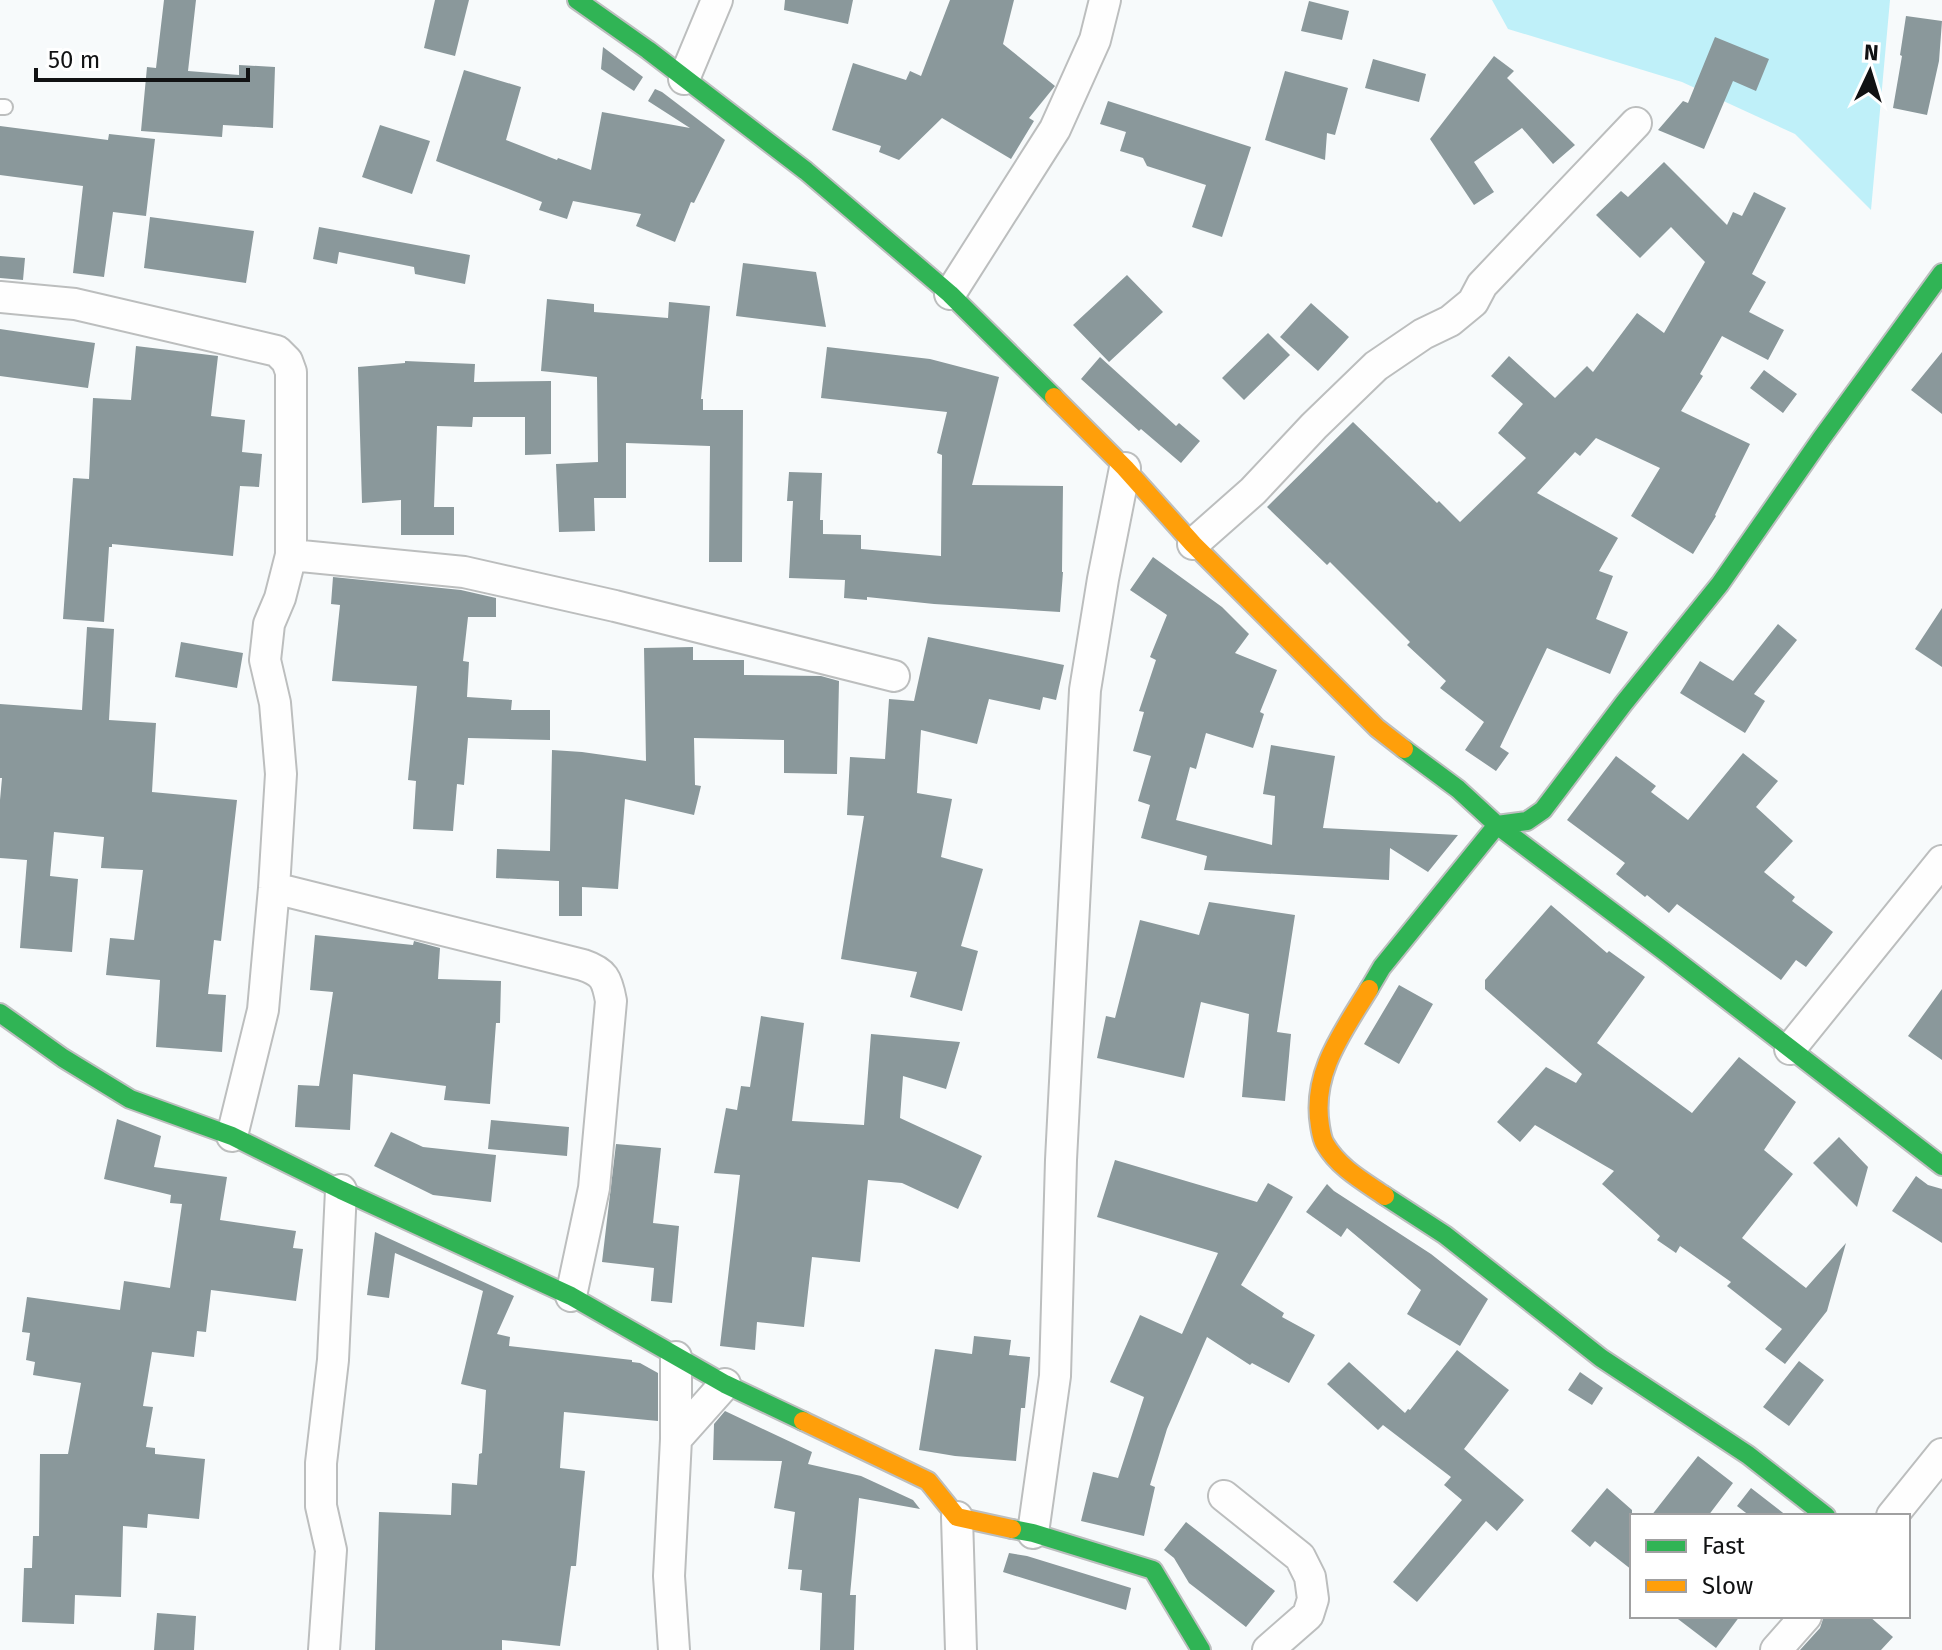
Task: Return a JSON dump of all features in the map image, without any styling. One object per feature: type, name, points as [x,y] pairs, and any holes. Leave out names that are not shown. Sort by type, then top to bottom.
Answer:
[{"type":"street","points":[[577,0],[648,50],[806,171],[950,294],[1125,468],[1193,544],[1377,728],[1458,789],[1497,825],[1942,1166]]},
{"type":"street","points":[[684,79],[717,0]]},
{"type":"street","points":[[950,294],[1055,129],[1095,40],[1105,0]]},
{"type":"street","points":[[1193,544],[1253,491],[1376,366],[1423,334],[1450,321],[1473,302],[1482,285],[1636,123]]},
{"type":"street","points":[[1823,1514],[1748,1455],[1601,1358],[1445,1235],[1347,1171],[1323,1142],[1318,1114],[1321,1082],[1330,1053],[1382,967],[1497,825],[1527,821],[1543,810],[1720,584],[1942,273]]},
{"type":"street","points":[[0,297],[75,304],[277,351],[287,361],[291,372],[291,555],[280,598],[269,624],[265,660],[275,703],[281,774],[274,888],[263,1010],[232,1136]]},
{"type":"street","points":[[1033,1533],[1055,1376],[1061,1160],[1085,690],[1125,468]]},
{"type":"street","points":[[291,555],[464,572],[615,606],[894,676]]},
{"type":"street","points":[[1790,1049],[1942,861]]},
{"type":"street","points":[[274,888],[583,965],[602,974],[611,1001],[594,1188],[571,1296]]},
{"type":"street","points":[[0,1013],[63,1058],[130,1099],[232,1136],[571,1296],[725,1384],[928,1481],[957,1517],[961,1650]]},
{"type":"street","points":[[324,1650],[331,1550],[321,1506],[321,1463],[333,1360],[341,1190]]},
{"type":"street","points":[[674,1650],[669,1576],[676,1439],[676,1357]]},
{"type":"street","points":[[676,1439],[725,1384]]},
{"type":"street","points":[[1894,1514],[1942,1454]]},
{"type":"street","points":[[1224,1496],[1300,1557],[1310,1577],[1313,1599],[1308,1615],[1268,1650]]},
{"type":"street","points":[[957,1517],[1033,1533],[1153,1570],[1201,1650]]},
{"type":"street","points":[[1776,1650],[1804,1618]]},
{"type":"shaded area","points":[[1492,0],[1890,0],[1871,210],[1795,134],[1682,82],[1508,29]]},
{"type":"building","points":[[164,0],[196,0],[188,71],[239,75],[239,65],[275,67],[273,128],[223,125],[222,137],[141,131],[147,67],[156,68]]},
{"type":"building","points":[[435,0],[469,0],[455,56],[424,48]]},
{"type":"building","points":[[785,0],[853,0],[848,24],[784,10]]},
{"type":"building","points":[[950,0],[1014,0],[1003,44],[1055,86],[1029,118],[1034,121],[1011,159],[942,118],[899,160],[879,152],[881,146],[832,130],[853,63],[906,80],[910,71],[921,76]]},
{"type":"building","points":[[1309,1],[1349,11],[1342,40],[1301,31]]},
{"type":"building","points":[[1906,16],[1942,21],[1939,61],[1927,115],[1893,108]]},
{"type":"building","points":[[1715,37],[1769,59],[1756,91],[1733,81],[1704,149],[1658,130],[1683,101],[1688,103]]},
{"type":"building","points":[[603,47],[643,77],[634,91],[601,69]]},
{"type":"building","points":[[1494,56],[1514,71],[1507,78],[1575,145],[1553,164],[1522,128],[1474,162],[1494,192],[1474,205],[1430,139]]},
{"type":"building","points":[[1373,59],[1426,74],[1419,102],[1365,88]]},
{"type":"building","points":[[464,70],[521,87],[506,140],[591,170],[602,112],[690,128],[648,101],[655,89],[725,140],[694,203],[691,202],[675,242],[636,226],[641,214],[573,201],[567,219],[539,210],[542,202],[436,161]]},
{"type":"building","points":[[1285,71],[1348,88],[1335,135],[1327,133],[1325,160],[1265,140]]},
{"type":"building","points":[[1108,101],[1251,147],[1222,237],[1192,227],[1206,185],[1147,166],[1143,158],[1120,151],[1126,132],[1100,124]]},
{"type":"building","points":[[380,125],[430,141],[412,194],[362,177]]},
{"type":"building","points":[[0,126],[108,140],[109,134],[155,139],[146,216],[113,212],[104,277],[73,273],[83,186],[0,175]]},
{"type":"building","points":[[1664,162],[1727,225],[1733,212],[1742,216],[1754,192],[1786,208],[1752,274],[1766,282],[1749,312],[1784,330],[1768,360],[1722,336],[1700,374],[1703,376],[1681,411],[1750,444],[1716,516],[1693,554],[1631,516],[1660,468],[1596,438],[1580,456],[1575,452],[1537,493],[1618,538],[1599,571],[1613,576],[1596,619],[1628,632],[1610,674],[1547,648],[1500,747],[1509,753],[1496,771],[1465,750],[1484,722],[1440,688],[1446,681],[1407,645],[1410,642],[1330,562],[1327,565],[1267,507],[1353,422],[1460,522],[1526,458],[1498,433],[1523,404],[1491,376],[1509,356],[1555,398],[1587,366],[1593,372],[1637,313],[1664,333],[1705,262],[1671,227],[1640,258],[1596,215],[1621,191],[1628,197]]},
{"type":"building","points":[[150,217],[254,231],[246,283],[144,268]]},
{"type":"building","points":[[319,227],[470,255],[465,284],[415,274],[414,267],[339,252],[337,264],[313,259]]},
{"type":"building","points":[[0,256],[25,258],[23,280],[0,278]]},
{"type":"building","points":[[743,263],[816,272],[826,327],[736,316]]},
{"type":"building","points":[[1127,275],[1163,312],[1109,362],[1073,325]]},
{"type":"building","points":[[547,299],[594,304],[594,312],[668,318],[669,302],[710,306],[701,399],[703,410],[743,410],[742,562],[709,562],[710,446],[626,443],[626,498],[594,498],[595,531],[559,532],[556,464],[598,462],[597,377],[541,371]]},
{"type":"building","points":[[1311,303],[1349,337],[1318,371],[1280,337]]},
{"type":"building","points":[[0,329],[95,343],[88,388],[0,376]]},
{"type":"building","points":[[1268,333],[1290,355],[1244,400],[1222,378]]},
{"type":"building","points":[[136,346],[218,356],[211,416],[245,420],[242,452],[262,454],[259,487],[240,486],[233,556],[112,544],[109,547],[104,622],[63,619],[73,478],[89,479],[93,398],[131,400]]},
{"type":"building","points":[[827,347],[930,359],[999,377],[972,485],[1063,486],[1060,612],[867,597],[867,600],[844,598],[845,580],[789,578],[793,501],[787,501],[789,472],[822,473],[820,520],[823,520],[823,534],[861,535],[861,549],[941,556],[942,455],[937,453],[947,412],[821,398]]},
{"type":"building","points":[[1942,352],[1942,414],[1911,390]]},
{"type":"building","points":[[1100,357],[1176,426],[1179,423],[1200,441],[1181,463],[1141,429],[1139,431],[1081,379]]},
{"type":"building","points":[[405,361],[475,364],[474,382],[551,381],[551,454],[525,455],[525,417],[473,417],[472,427],[437,426],[434,507],[454,507],[454,535],[401,535],[401,500],[362,503],[358,367]]},
{"type":"building","points":[[1764,370],[1797,394],[1783,413],[1750,388]]},
{"type":"building","points":[[1153,557],[1222,607],[1249,634],[1235,653],[1277,670],[1260,712],[1264,714],[1253,748],[1206,733],[1196,769],[1190,767],[1176,820],[1272,845],[1275,796],[1263,794],[1271,745],[1335,756],[1323,828],[1458,835],[1428,872],[1390,848],[1389,880],[1204,870],[1207,856],[1141,838],[1150,805],[1138,801],[1151,756],[1133,751],[1144,712],[1139,711],[1156,660],[1150,657],[1167,615],[1130,590]]},
{"type":"building","points":[[333,577],[461,590],[496,598],[496,617],[468,617],[463,661],[469,662],[467,697],[512,700],[511,710],[550,710],[550,740],[468,738],[464,785],[457,784],[453,831],[413,829],[416,781],[408,780],[417,686],[332,681],[340,605],[331,604]]},
{"type":"building","points":[[1942,608],[1942,667],[1915,649]]},
{"type":"building","points":[[1778,624],[1797,640],[1754,694],[1765,701],[1745,733],[1680,693],[1700,661],[1733,681]]},
{"type":"building","points":[[87,627],[114,629],[109,720],[156,723],[152,792],[237,800],[221,941],[214,940],[208,994],[226,995],[222,1052],[156,1047],[160,980],[106,975],[110,938],[134,940],[143,870],[101,868],[104,837],[54,832],[50,876],[78,879],[72,952],[20,948],[27,860],[0,858],[0,704],[82,710]]},
{"type":"building","points":[[928,637],[1064,665],[1056,700],[1043,697],[1040,710],[989,699],[977,744],[921,730],[917,793],[952,799],[941,857],[983,869],[961,946],[978,951],[962,1011],[910,997],[917,972],[841,959],[864,816],[847,815],[850,757],[885,759],[889,699],[914,701]]},
{"type":"building","points":[[181,642],[243,653],[237,688],[175,677]]},
{"type":"building","points":[[693,647],[693,660],[744,660],[744,675],[821,676],[839,681],[837,774],[784,773],[784,740],[694,738],[695,785],[701,786],[694,815],[625,799],[618,889],[582,887],[582,916],[559,916],[559,881],[496,878],[497,849],[550,851],[552,750],[646,761],[644,648]]},
{"type":"building","points":[[1743,753],[1778,781],[1756,807],[1793,841],[1764,872],[1795,897],[1792,901],[1833,932],[1806,967],[1796,960],[1781,980],[1677,904],[1669,913],[1647,895],[1645,897],[1616,874],[1625,863],[1567,820],[1616,756],[1656,786],[1651,792],[1688,820]]},
{"type":"building","points":[[1209,902],[1295,915],[1277,1032],[1291,1034],[1285,1101],[1242,1097],[1249,1014],[1201,1002],[1184,1078],[1097,1058],[1106,1016],[1115,1018],[1140,920],[1199,935]]},
{"type":"building","points":[[1551,905],[1607,953],[1609,951],[1645,977],[1597,1043],[1692,1113],[1739,1057],[1796,1102],[1764,1150],[1793,1174],[1742,1238],[1806,1288],[1846,1243],[1827,1311],[1785,1364],[1765,1349],[1782,1329],[1727,1286],[1731,1282],[1680,1246],[1676,1253],[1657,1240],[1660,1236],[1602,1184],[1614,1171],[1535,1125],[1520,1142],[1497,1122],[1546,1067],[1576,1083],[1582,1074],[1485,989],[1485,980]]},
{"type":"building","points":[[315,935],[413,945],[414,941],[440,948],[438,979],[501,981],[500,1023],[496,1023],[490,1104],[444,1100],[446,1086],[353,1074],[350,1130],[295,1127],[298,1085],[319,1086],[333,992],[310,990]]},
{"type":"building","points":[[1399,985],[1433,1004],[1399,1064],[1364,1044]]},
{"type":"building","points":[[1942,989],[1942,1060],[1908,1036]]},
{"type":"building","points":[[761,1016],[804,1023],[792,1121],[864,1125],[871,1034],[960,1042],[946,1089],[903,1076],[900,1118],[982,1156],[958,1209],[902,1183],[868,1180],[860,1262],[812,1257],[804,1327],[757,1322],[755,1350],[720,1346],[740,1175],[714,1173],[726,1108],[737,1110],[741,1086],[750,1087]]},
{"type":"building","points":[[117,1119],[161,1136],[154,1167],[227,1177],[220,1220],[296,1231],[293,1248],[303,1249],[296,1301],[211,1290],[206,1332],[197,1331],[194,1357],[152,1352],[143,1406],[153,1407],[146,1447],[155,1448],[155,1454],[205,1459],[199,1519],[148,1514],[147,1528],[123,1526],[121,1597],[75,1595],[74,1624],[22,1622],[24,1568],[32,1568],[33,1536],[39,1536],[40,1454],[68,1454],[81,1383],[33,1375],[35,1362],[26,1360],[30,1333],[22,1332],[27,1297],[120,1310],[124,1281],[170,1288],[182,1204],[170,1203],[171,1195],[104,1179]]},
{"type":"building","points":[[491,1120],[569,1127],[567,1156],[488,1149]]},
{"type":"building","points":[[391,1132],[423,1147],[496,1155],[491,1202],[433,1195],[374,1166]]},
{"type":"building","points":[[1839,1137],[1868,1167],[1857,1207],[1813,1163]]},
{"type":"building","points":[[616,1144],[661,1148],[653,1223],[679,1226],[672,1303],[651,1301],[654,1268],[602,1262]]},
{"type":"building","points":[[1115,1160],[1257,1202],[1268,1183],[1293,1197],[1241,1285],[1284,1313],[1282,1317],[1315,1335],[1289,1383],[1252,1363],[1250,1365],[1207,1337],[1167,1429],[1150,1485],[1155,1487],[1144,1536],[1081,1521],[1093,1472],[1118,1478],[1144,1397],[1110,1382],[1140,1315],[1182,1334],[1218,1253],[1097,1217]]},
{"type":"building","points":[[1916,1176],[1928,1185],[1942,1189],[1942,1243],[1892,1211]]},
{"type":"building","points":[[1327,1184],[1431,1254],[1488,1299],[1460,1346],[1407,1314],[1421,1290],[1347,1228],[1341,1237],[1306,1212]]},
{"type":"building","points":[[375,1232],[514,1296],[497,1334],[510,1337],[509,1346],[632,1360],[658,1373],[658,1421],[564,1412],[560,1468],[585,1471],[576,1566],[571,1566],[560,1646],[502,1640],[502,1650],[375,1650],[379,1512],[451,1515],[452,1483],[477,1485],[486,1390],[461,1384],[483,1291],[395,1253],[389,1298],[367,1295]]},
{"type":"building","points":[[974,1336],[1011,1340],[1009,1355],[1030,1357],[1016,1461],[919,1450],[935,1349],[972,1354]]},
{"type":"building","points":[[1457,1350],[1509,1390],[1464,1449],[1524,1500],[1497,1531],[1486,1521],[1417,1602],[1393,1582],[1462,1500],[1444,1485],[1451,1477],[1383,1425],[1378,1430],[1327,1384],[1349,1362],[1405,1413]]},
{"type":"building","points":[[1799,1361],[1824,1380],[1789,1426],[1763,1407]]},
{"type":"building","points":[[1580,1372],[1603,1388],[1592,1405],[1568,1390]]},
{"type":"building","points":[[725,1411],[812,1452],[808,1464],[861,1476],[913,1500],[920,1509],[859,1498],[850,1595],[856,1595],[854,1650],[820,1650],[822,1593],[800,1590],[802,1570],[788,1569],[795,1512],[774,1508],[782,1461],[713,1460],[714,1424]]},
{"type":"building","points":[[1698,1456],[1733,1483],[1710,1514],[1653,1514]]},
{"type":"building","points":[[1607,1488],[1632,1510],[1630,1568],[1595,1541],[1590,1547],[1571,1531]]},
{"type":"building","points":[[1751,1488],[1784,1514],[1747,1514],[1737,1506]]},
{"type":"building","points":[[1186,1522],[1275,1591],[1246,1627],[1189,1583],[1174,1558],[1164,1550]]},
{"type":"building","points":[[1009,1553],[1131,1588],[1126,1610],[1003,1572]]},
{"type":"building","points":[[157,1613],[196,1616],[194,1650],[154,1650]]},
{"type":"building","points":[[1677,1618],[1738,1618],[1716,1648]]},
{"type":"building","points":[[1823,1618],[1871,1618],[1893,1637],[1881,1650],[1800,1650],[1820,1628]]},
{"type":"traffic: fast","points":[[577,0],[648,50],[806,171],[950,294],[1054,397]]},
{"type":"traffic: fast","points":[[1369,989],[1382,967],[1497,825],[1527,821],[1543,810],[1720,584],[1942,273]]},
{"type":"traffic: fast","points":[[1404,749],[1458,789],[1497,825],[1942,1166]]},
{"type":"traffic: fast","points":[[0,1013],[63,1058],[130,1099],[232,1136],[571,1296],[725,1384],[803,1421]]},
{"type":"traffic: fast","points":[[1385,1196],[1445,1235],[1601,1358],[1748,1455],[1823,1514]]},
{"type":"traffic: fast","points":[[1012,1529],[1153,1570],[1201,1650]]},
{"type":"traffic: slow","points":[[1054,397],[1125,468],[1193,544],[1377,728],[1404,749]]},
{"type":"traffic: slow","points":[[1369,989],[1331,1054],[1320,1088],[1318,1107],[1322,1138],[1331,1153],[1352,1173],[1385,1196]]},
{"type":"traffic: slow","points":[[803,1421],[928,1481],[957,1517],[1012,1529]]}]
